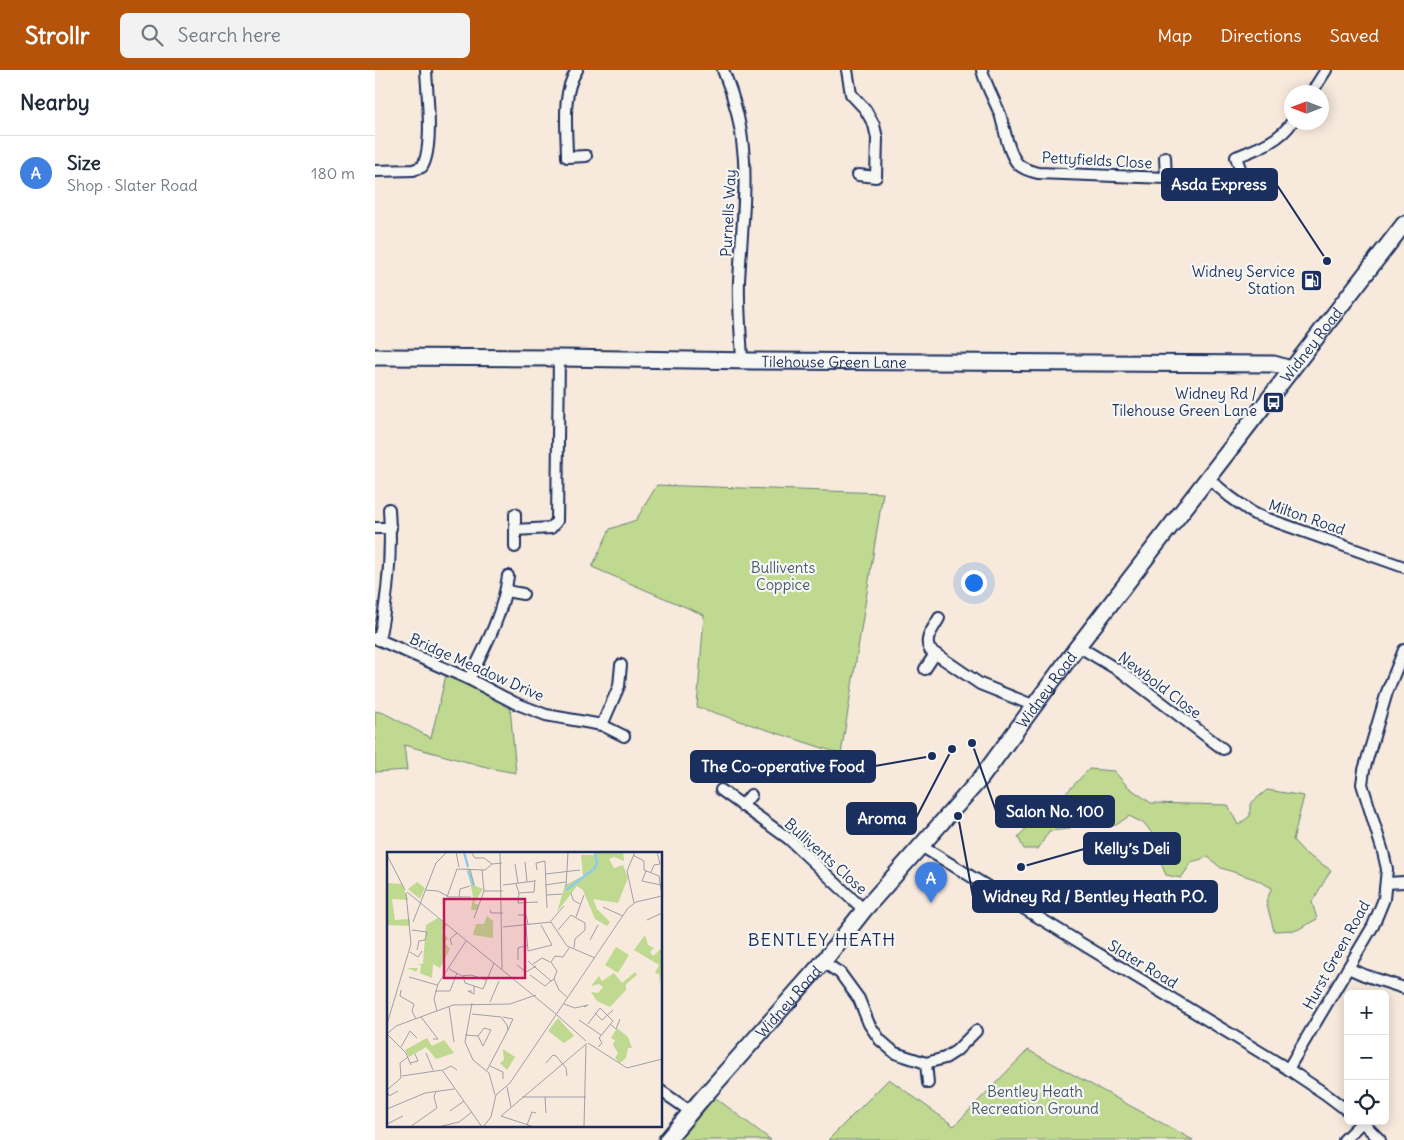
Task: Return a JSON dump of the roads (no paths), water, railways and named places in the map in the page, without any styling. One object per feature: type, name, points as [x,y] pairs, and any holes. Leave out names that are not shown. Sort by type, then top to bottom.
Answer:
[{"type":"street","points":[[375,171],[413,170],[423,167],[427,160],[426,70]]},
{"type":"street","points":[[577,70],[571,78],[567,94],[567,157],[586,156]]},
{"type":"street","name":"Purnells Way","points":[[723,70],[732,90],[740,120],[746,166],[739,283],[741,361]]},
{"type":"street","points":[[847,70],[851,94],[865,110],[874,125],[877,138],[875,177],[858,175]]},
{"type":"street","name":"Pettyfields Close","points":[[982,70],[986,85],[999,112],[1012,153],[1018,164],[1028,170],[1039,173],[1166,178],[1165,157]]},
{"type":"street","points":[[1316,85],[1326,70]]},
{"type":"street","points":[[1243,177],[1236,157],[1272,141],[1287,130]]},
{"type":"street","name":"Widney Road","points":[[667,1140],[690,1111],[823,962],[864,910],[981,778],[1079,646],[1404,224]]},
{"type":"street","name":"Tilehouse Green Lane","points":[[375,357],[1274,364],[1291,369]]},
{"type":"street","points":[[515,530],[551,528],[557,521],[559,358]]},
{"type":"street","name":"Milton Road","points":[[1209,479],[1254,514],[1404,567]]},
{"type":"street","points":[[377,639],[387,600],[391,528],[389,509]]},
{"type":"street","points":[[515,514],[515,547]]},
{"type":"street","points":[[375,528],[391,528]]},
{"type":"street","points":[[469,679],[495,628],[506,591],[508,576]]},
{"type":"street","points":[[506,591],[523,594]]},
{"type":"street","points":[[939,618],[928,638],[927,645],[935,654],[980,684],[1035,706]]},
{"type":"street","name":"Bridge Meadow Drive","points":[[377,639],[546,715],[602,725],[624,736]]},
{"type":"street","name":"Newbold Close","points":[[1079,646],[1123,673],[1223,749]]},
{"type":"street","name":"Hurst Green Road","points":[[1288,1069],[1373,926],[1385,898],[1387,869],[1362,784],[1364,770],[1387,692],[1404,650]]},
{"type":"street","points":[[925,669],[935,654]]},
{"type":"street","points":[[602,725],[619,686],[621,664]]},
{"type":"street","name":"Bullivents Close","points":[[721,790],[789,838],[864,910]]},
{"type":"street","points":[[742,806],[751,795]]},
{"type":"street","name":"Slater Road","points":[[921,846],[1288,1069],[1344,1108]]},
{"type":"street","points":[[1387,883],[1404,882]]},
{"type":"street","points":[[823,962],[840,973],[859,999],[869,1024],[880,1040],[895,1053],[926,1063],[945,1058],[956,1051],[976,1031]]},
{"type":"street","points":[[1348,968],[1404,988]]},
{"type":"street","points":[[926,1063],[928,1082]]},
{"type":"street","points":[[663,1092],[690,1111]]},
{"type":"street","points":[[1344,1140],[1358,1125]]},
{"type":"street","points":[[1364,1125],[1380,1140]]},
{"type":"place","name":"Asda Express","points":[[1327,261]]},
{"type":"place","name":"Widney Service Station","points":[[1311,280]]},
{"type":"place","name":"Widney Rd / Tilehouse Green Lane","points":[[1273,402]]},
{"type":"place","name":"Salon No. 100","points":[[972,743]]},
{"type":"place","name":"Aroma","points":[[952,749]]},
{"type":"place","name":"The Co-operative Food","points":[[932,756]]},
{"type":"place","name":"Widney Rd / Bentley Heath P.O.","points":[[958,816]]},
{"type":"place","name":"Kelly’s Deli","points":[[1021,867]]},
{"type":"place","name":"Size","points":[[931,903]]},
{"type":"district","name":"BENTLEY HEATH","points":[[822,939]]},
{"type":"park label","name":"Bullivents Coppice","points":[[783,576]]},
{"type":"park label","name":"Bentley Heath Recreation Ground","points":[[1035,1100]]}]
